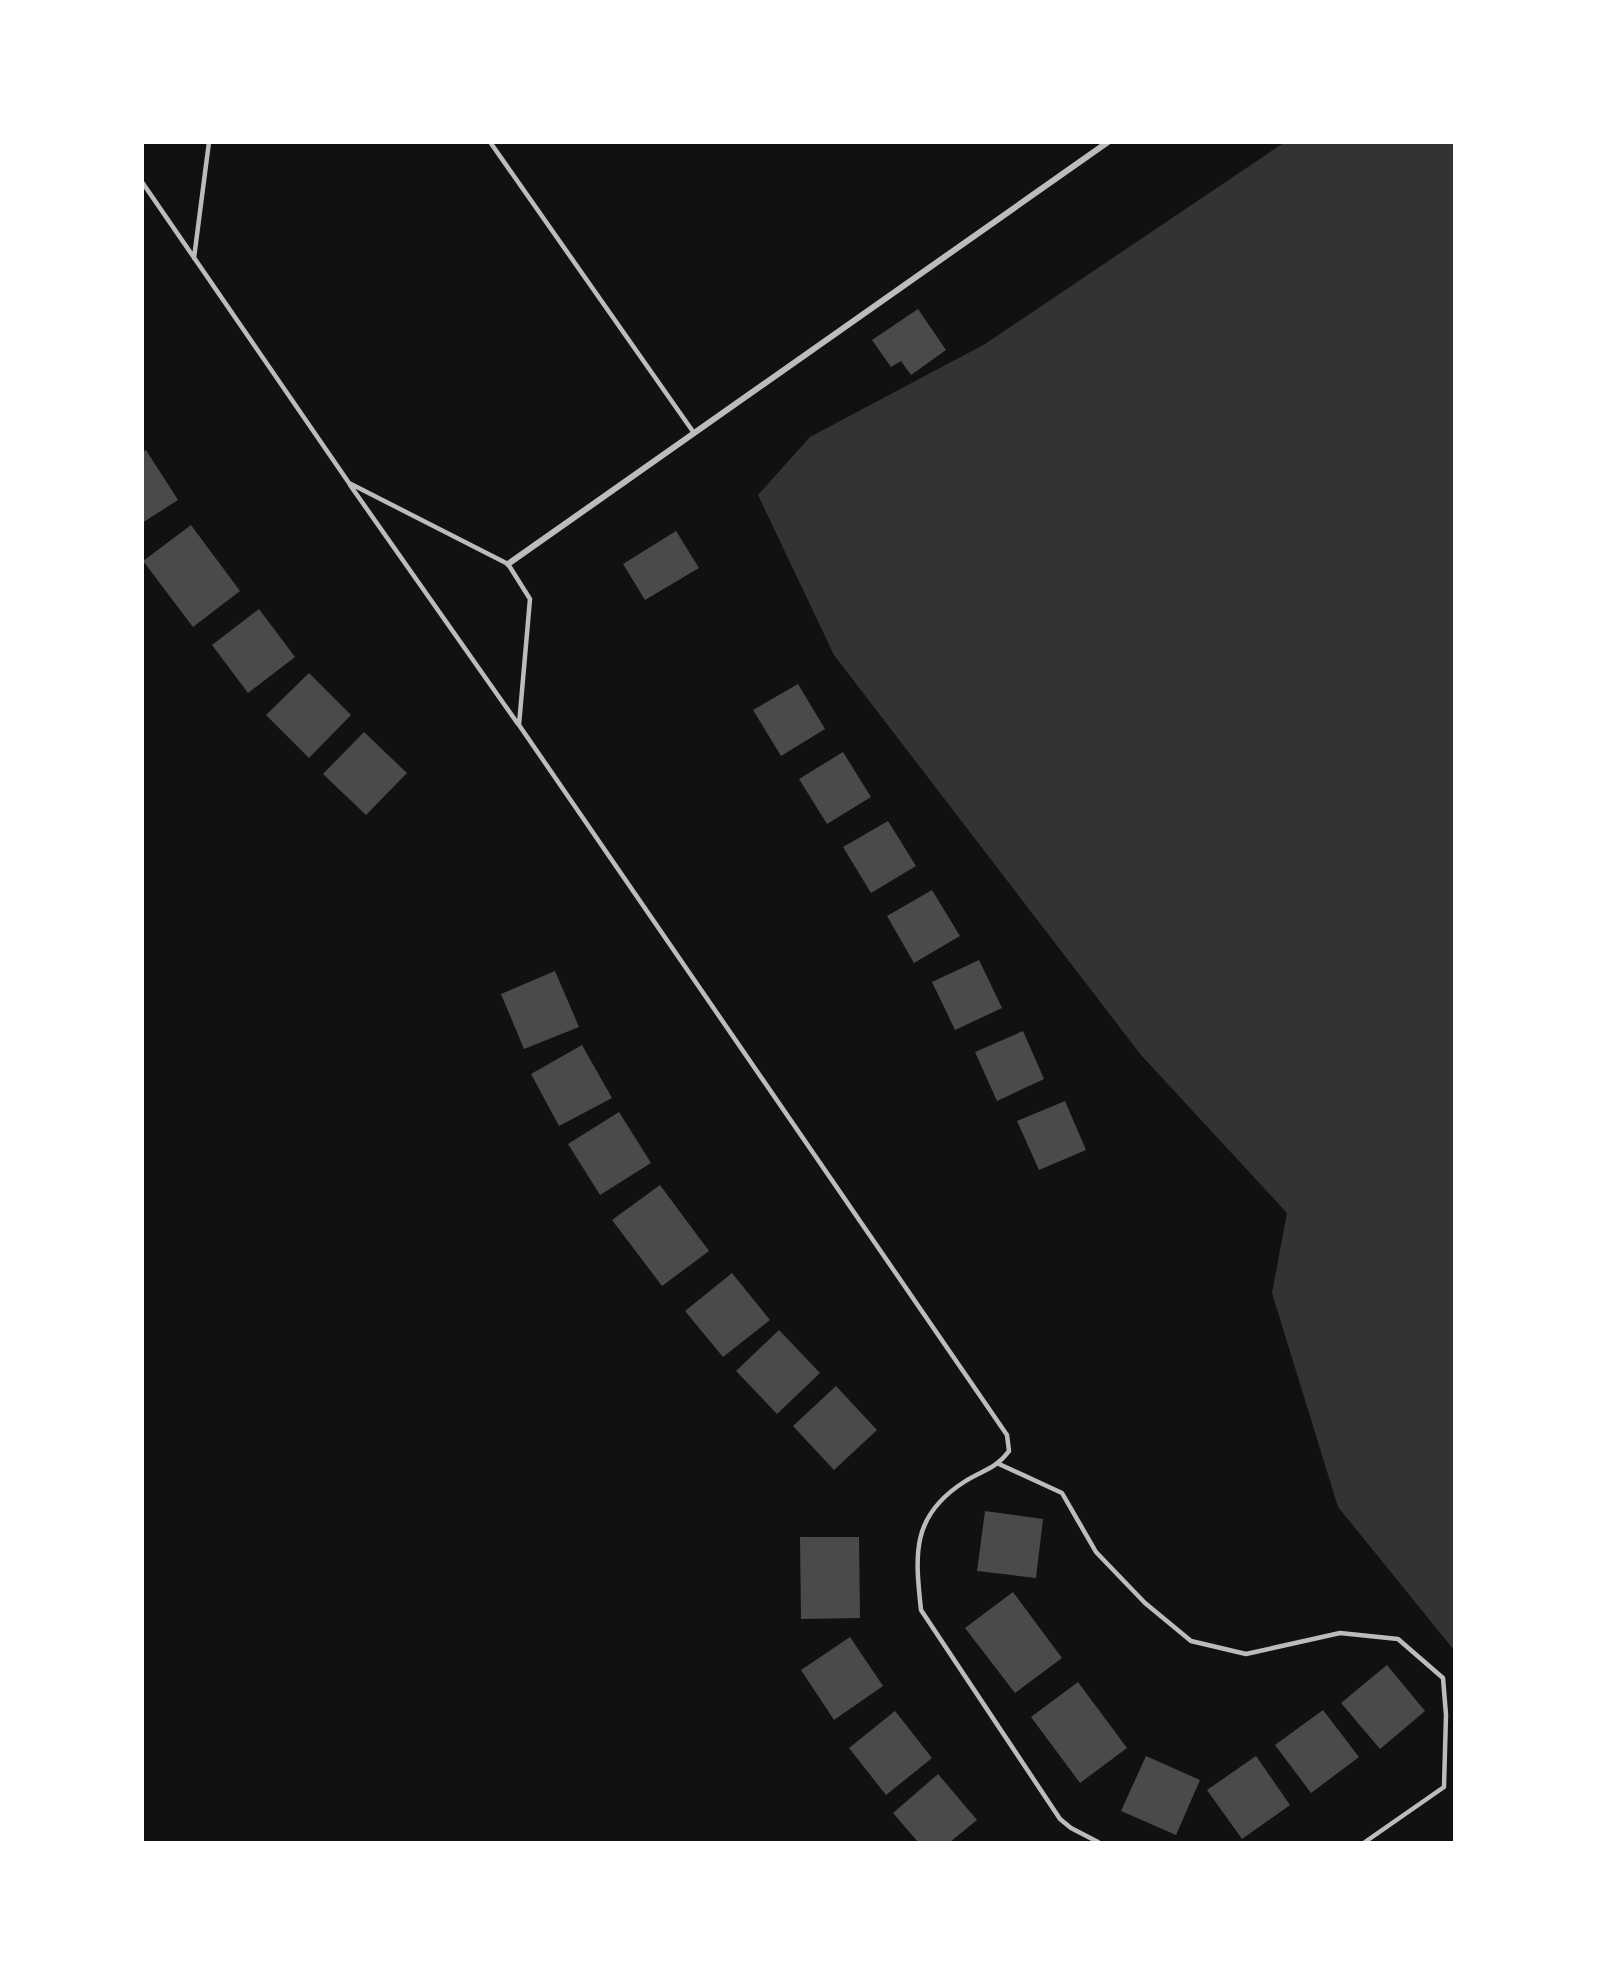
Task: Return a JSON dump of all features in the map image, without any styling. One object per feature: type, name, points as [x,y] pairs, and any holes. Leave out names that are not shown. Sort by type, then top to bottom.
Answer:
[{"type":"street","points":[[508,564],[1108,142]]},
{"type":"lane","points":[[194,258],[209,142]]},
{"type":"lane","points":[[490,142],[694,433]]},
{"type":"lane","points":[[142,182],[1007,1435],[1010,1451],[999,1464],[963,1482],[940,1501],[924,1522],[918,1546],[921,1610],[1060,1819],[1071,1828],[1098,1842]]},
{"type":"lane","points":[[349,483],[508,564],[530,600],[519,725]]},
{"type":"lane","points":[[999,1464],[1062,1493],[1096,1552],[1145,1604],[1191,1641],[1245,1654],[1340,1634],[1398,1639],[1443,1678],[1446,1715],[1444,1787],[1365,1842]]},
{"type":"shaded area","points":[[1285,142],[1454,143],[1454,1650],[1338,1507],[1272,1293],[1287,1213],[1141,1055],[834,655],[758,495],[810,437],[985,344]]},
{"type":"building","points":[[918,309],[946,350],[911,375],[901,361],[891,367],[872,340]]},
{"type":"building","points":[[146,450],[178,500],[142,523],[142,452]]},
{"type":"building","points":[[191,525],[240,591],[193,627],[143,561]]},
{"type":"building","points":[[676,531],[699,568],[645,600],[623,564]]},
{"type":"building","points":[[259,609],[295,657],[248,693],[212,645]]},
{"type":"building","points":[[309,673],[351,715],[309,758],[266,715]]},
{"type":"building","points":[[798,684],[825,729],[781,756],[753,710]]},
{"type":"building","points":[[364,732],[407,773],[366,815],[323,774]]},
{"type":"building","points":[[843,752],[871,797],[827,824],[799,779]]},
{"type":"building","points":[[888,821],[916,866],[871,893],[843,847]]},
{"type":"building","points":[[932,890],[960,936],[914,963],[887,916]]},
{"type":"building","points":[[979,960],[1002,1008],[955,1030],[932,982]]},
{"type":"building","points":[[555,971],[579,1027],[524,1049],[501,994]]},
{"type":"building","points":[[1023,1031],[1044,1079],[997,1101],[975,1052]]},
{"type":"building","points":[[582,1045],[612,1098],[559,1126],[531,1074]]},
{"type":"building","points":[[1065,1101],[1086,1150],[1039,1170],[1017,1121]]},
{"type":"building","points":[[619,1112],[651,1163],[600,1195],[568,1144]]},
{"type":"building","points":[[660,1185],[709,1251],[662,1286],[612,1220]]},
{"type":"building","points":[[732,1273],[770,1320],[723,1357],[685,1311]]},
{"type":"building","points":[[779,1330],[820,1373],[777,1414],[736,1371]]},
{"type":"building","points":[[836,1386],[877,1430],[834,1470],[793,1426]]},
{"type":"building","points":[[985,1511],[1043,1519],[1036,1578],[977,1571]]},
{"type":"building","points":[[800,1537],[859,1537],[860,1618],[801,1619]]},
{"type":"building","points":[[1013,1592],[1062,1658],[1015,1693],[965,1628]]},
{"type":"building","points":[[850,1637],[883,1686],[834,1720],[801,1670]]},
{"type":"building","points":[[1387,1665],[1425,1711],[1380,1749],[1341,1703]]},
{"type":"building","points":[[1078,1682],[1127,1748],[1080,1783],[1031,1717]]},
{"type":"building","points":[[1323,1710],[1359,1757],[1311,1793],[1275,1745]]},
{"type":"building","points":[[895,1711],[932,1758],[886,1795],[849,1748]]},
{"type":"building","points":[[1146,1756],[1200,1780],[1176,1835],[1121,1811]]},
{"type":"building","points":[[1256,1756],[1290,1805],[1242,1839],[1207,1790]]},
{"type":"building","points":[[938,1774],[977,1820],[950,1842],[918,1842],[893,1813]]}]
